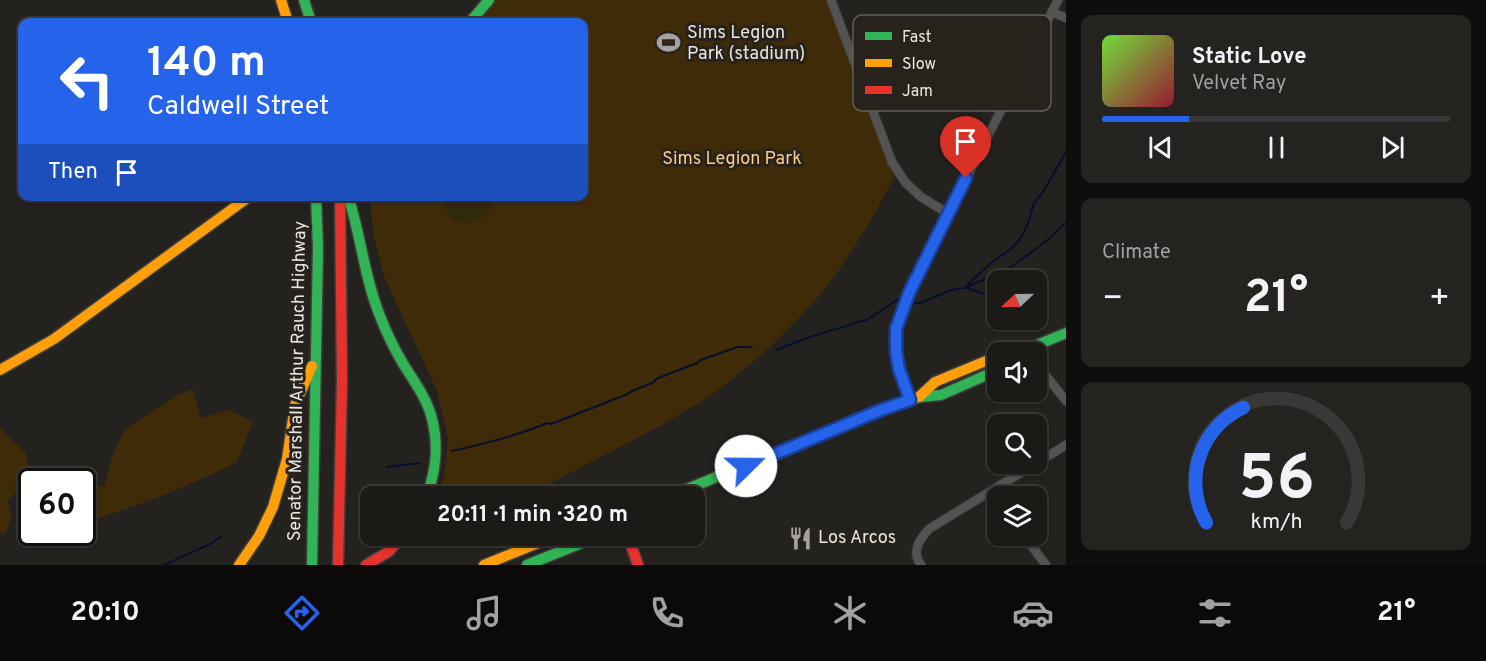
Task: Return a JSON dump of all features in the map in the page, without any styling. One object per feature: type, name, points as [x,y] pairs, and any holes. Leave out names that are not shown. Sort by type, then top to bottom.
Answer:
[{"type":"main road","points":[[281,0],[287,18]]},
{"type":"main road","points":[[304,0],[310,18]]},
{"type":"main road","points":[[473,18],[489,0]]},
{"type":"main road","points":[[0,370],[54,339],[243,201]]},
{"type":"main road","name":"Senator Marshall Arthur Rauch Highway","points":[[312,565],[318,248],[316,201]]},
{"type":"main road","points":[[338,565],[341,455],[340,201]]},
{"type":"main road","points":[[350,201],[366,273],[380,316],[432,417],[436,452],[434,475],[430,486]]},
{"type":"main road","points":[[1046,342],[1066,333]]},
{"type":"main road","points":[[914,398],[935,382],[987,361]]},
{"type":"main road","points":[[239,565],[258,539],[277,499],[285,470],[296,401],[315,362]]},
{"type":"main road","points":[[695,486],[881,410],[914,398],[941,395],[987,375]]},
{"type":"main road","points":[[366,565],[394,546]]},
{"type":"main road","points":[[484,565],[531,546]]},
{"type":"main road","points":[[527,565],[574,546]]},
{"type":"main road","points":[[632,546],[639,565]]},
{"type":"street","points":[[831,0],[853,58]]},
{"type":"street","points":[[1050,15],[1058,0]]},
{"type":"street","points":[[1052,12],[1066,18]]},
{"type":"street","points":[[873,111],[892,162],[905,182],[921,196],[949,214]]},
{"type":"street","points":[[914,398],[897,360],[896,329],[909,293],[1001,111]]},
{"type":"street","points":[[1047,377],[1066,401]]},
{"type":"street","points":[[999,486],[1066,445]]},
{"type":"street","points":[[921,565],[916,550],[920,538],[928,530],[987,493]]},
{"type":"street","points":[[1032,546],[1046,565]]},
{"type":"green space","name":"Sims Legion Park","points":[[489,0],[831,0],[853,56],[853,111],[875,111],[898,170],[869,224],[819,296],[768,349],[710,396],[662,425],[545,486],[440,486],[444,477],[448,438],[437,391],[385,279],[373,233],[370,201],[588,201],[588,18],[473,18]]},
{"type":"green space","points":[[193,389],[201,418],[229,410],[253,422],[237,462],[161,496],[96,519],[96,485],[105,487],[111,459],[125,429],[178,395]]},
{"type":"green space","points":[[0,428],[26,454],[29,468],[18,468],[18,492],[7,500],[12,516],[5,534],[0,533]]},
{"type":"sand","points":[[443,201],[494,201],[485,215],[473,222],[459,222],[450,216]]},
{"type":"waterway","points":[[967,285],[1021,238],[1034,203],[1066,152]]},
{"type":"waterway","points":[[913,303],[921,303],[951,290],[964,288],[1007,270],[1066,223]]},
{"type":"waterway","points":[[965,287],[987,295]]},
{"type":"waterway","points":[[776,350],[867,320],[897,300],[899,301]]},
{"type":"waterway","points":[[452,451],[524,432],[547,423],[551,424],[628,394],[701,360],[737,347],[752,347]]},
{"type":"waterway","points":[[387,467],[420,463]]},
{"type":"waterway","points":[[164,565],[221,537]]},
{"type":"traffic: fast","points":[[304,0],[310,18]]},
{"type":"traffic: fast","points":[[473,18],[489,0]]},
{"type":"traffic: fast","points":[[312,565],[318,248],[316,201]]},
{"type":"traffic: fast","points":[[349,201],[370,286],[380,316],[387,334],[430,411],[436,458],[430,486]]},
{"type":"traffic: fast","points":[[1044,342],[1066,333]]},
{"type":"traffic: fast","points":[[695,486],[881,410],[919,397],[941,395],[987,375]]},
{"type":"traffic: fast","points":[[527,565],[574,546]]},
{"type":"traffic: slow","points":[[281,0],[287,18]]},
{"type":"traffic: slow","points":[[0,370],[54,339],[243,201]]},
{"type":"traffic: slow","points":[[919,397],[935,382],[987,361]]},
{"type":"traffic: slow","points":[[239,565],[259,536],[273,507],[287,459],[295,405],[312,366]]},
{"type":"traffic: slow","points":[[484,565],[531,546]]},
{"type":"traffic: jam","points":[[338,565],[342,380],[340,201]]},
{"type":"traffic: jam","points":[[366,565],[394,546]]},
{"type":"traffic: jam","points":[[631,546],[638,565]]},
{"type":"place","name":"Sims Legion Park (stadium)","points":[[669,43]]},
{"type":"place","name":"Los Arcos","points":[[800,538]]},
{"type":"route","points":[[746,466],[910,400],[899,369],[896,329],[909,293],[966,178]]}]
